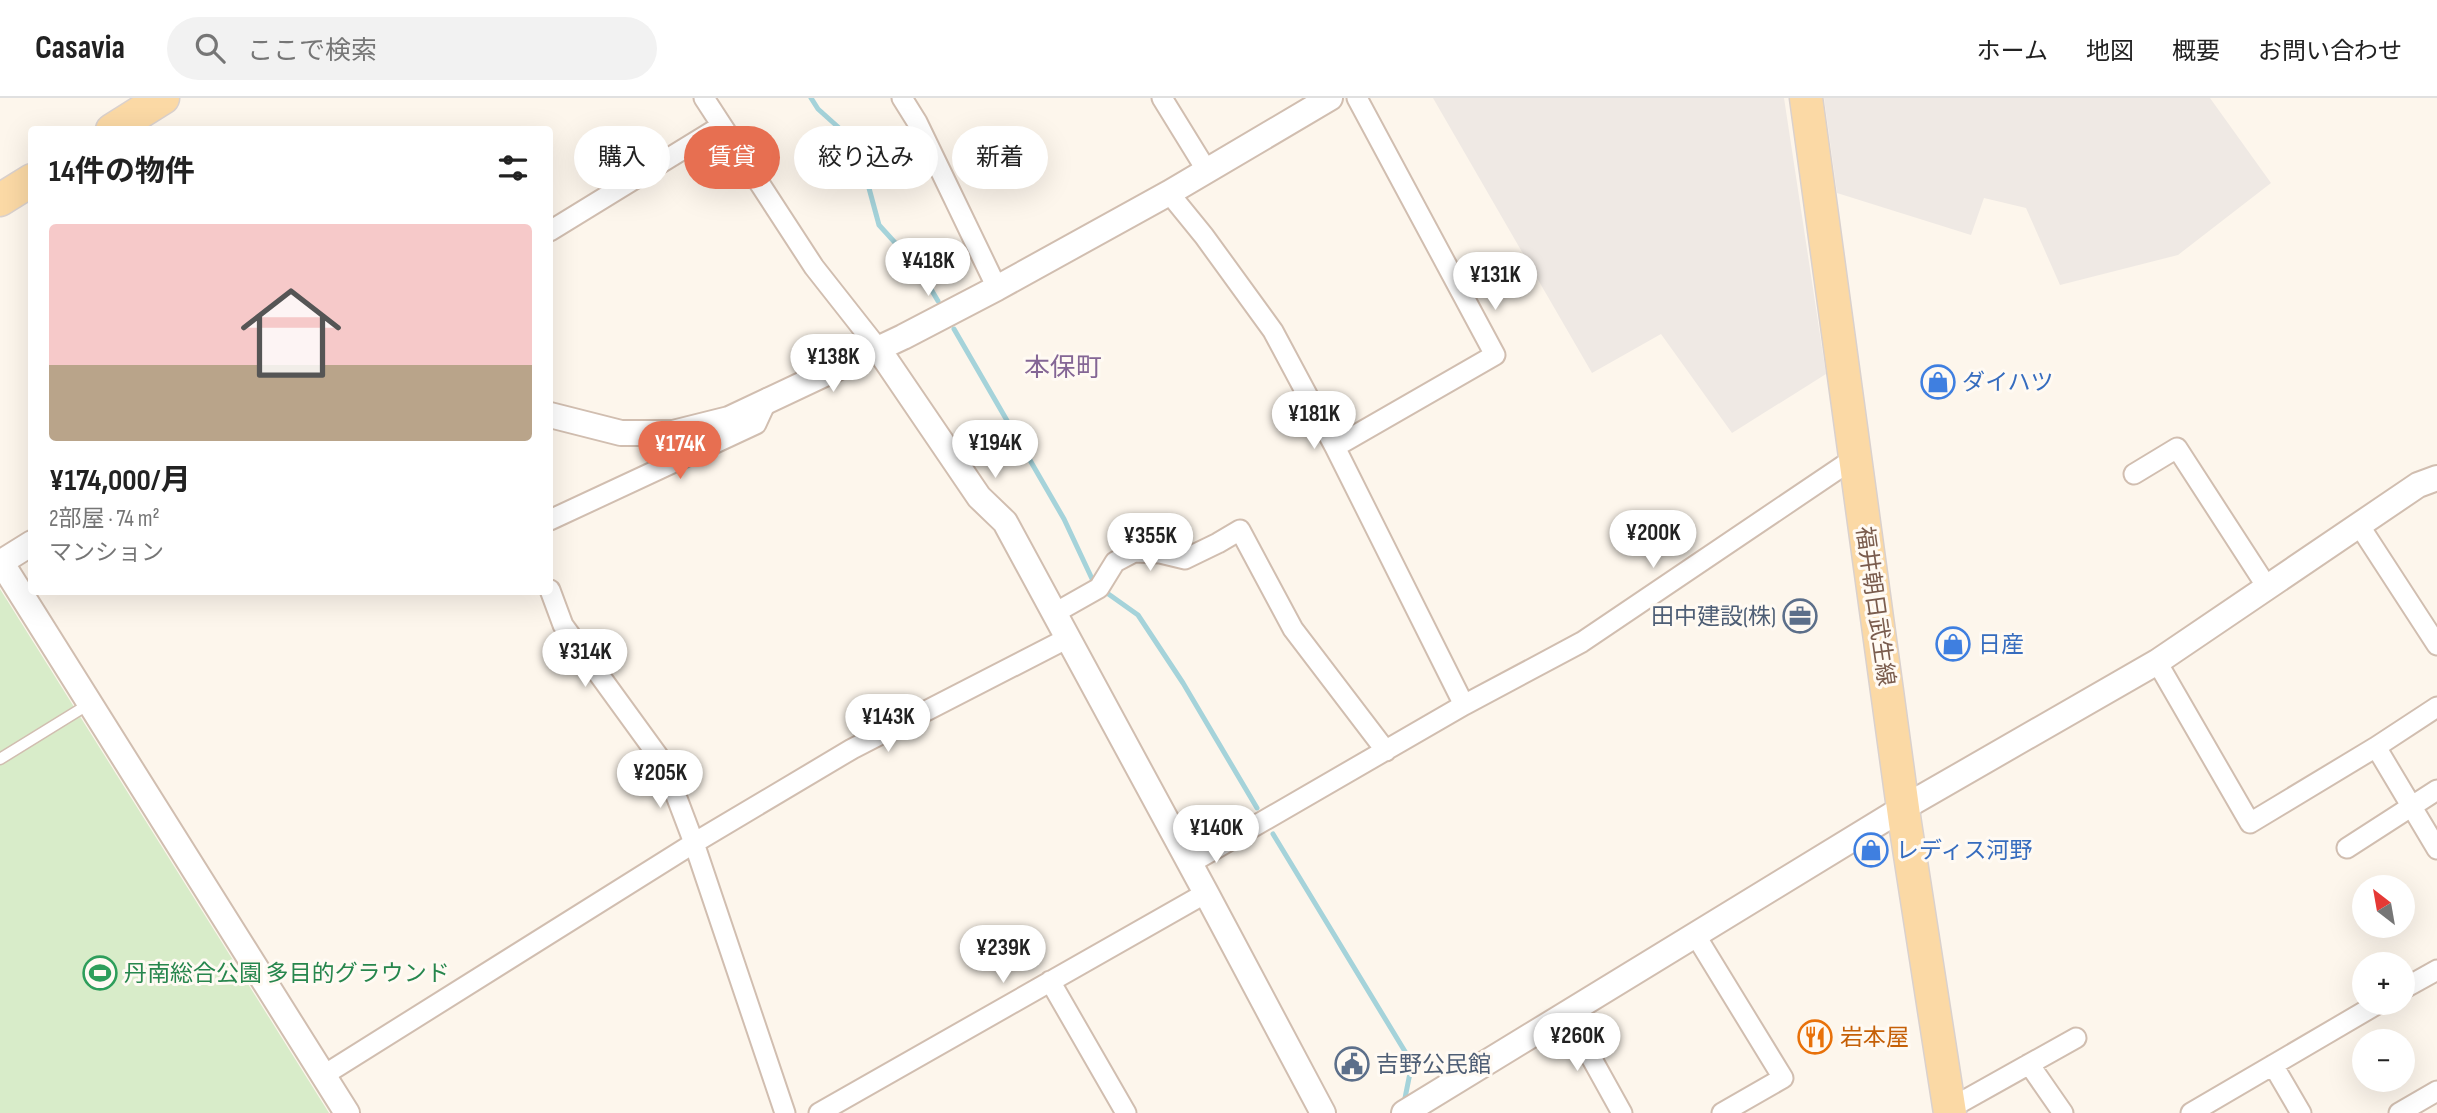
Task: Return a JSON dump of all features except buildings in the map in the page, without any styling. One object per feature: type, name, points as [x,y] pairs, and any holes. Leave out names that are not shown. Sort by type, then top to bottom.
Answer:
[{"type":"main road","points":[[129,118],[163,98]]},
{"type":"main road","name":"福井朝日武生線","points":[[1806,98],[1903,808],[1950,1111]]},
{"type":"main road","points":[[0,200],[28,182]]},
{"type":"street","points":[[704,98],[721,126]]},
{"type":"street","points":[[902,98],[917,122],[997,288]]},
{"type":"street","points":[[1162,98],[1207,171]]},
{"type":"street","points":[[553,416],[621,433],[673,433],[729,419],[768,398],[903,337],[997,288],[1169,193],[1330,98]]},
{"type":"street","points":[[1335,447],[1495,355],[1357,98]]},
{"type":"street","points":[[553,228],[684,149]]},
{"type":"street","points":[[763,189],[814,267],[877,348],[979,497],[1004,522],[1323,1113]]},
{"type":"street","points":[[1169,193],[1273,331],[1335,447],[1464,705]]},
{"type":"street","points":[[553,519],[756,424],[768,398]]},
{"type":"street","points":[[2134,474],[2177,448],[2267,587]]},
{"type":"street","points":[[1189,864],[1464,705],[1582,642],[1856,457]]},
{"type":"street","points":[[1404,1113],[1903,808],[2157,662],[2418,485],[2437,478]]},
{"type":"street","points":[[2359,525],[2437,645]]},
{"type":"street","points":[[1054,614],[1099,587],[1115,562],[1135,552],[1160,553],[1185,559],[1240,530],[1293,629],[1386,751]]},
{"type":"street","points":[[28,546],[0,563],[347,1113]]},
{"type":"street","points":[[552,595],[563,625],[664,764],[694,842],[785,1113]]},
{"type":"street","points":[[324,1075],[694,842],[852,749],[1066,639]]},
{"type":"street","points":[[2157,662],[2250,823],[2437,707]]},
{"type":"street","points":[[2376,747],[2437,849]]},
{"type":"street","points":[[2347,848],[2437,790]]},
{"type":"street","points":[[819,1113],[1206,892]]},
{"type":"street","points":[[1696,936],[1783,1077],[1722,1113]]},
{"type":"street","points":[[2415,982],[2437,970]]},
{"type":"street","points":[[1050,981],[1126,1113]]},
{"type":"street","points":[[1567,1014],[1622,1113]]},
{"type":"street","points":[[2191,1113],[2358,1015]]},
{"type":"street","points":[[1950,1111],[2076,1038]]},
{"type":"street","points":[[2029,1064],[2063,1113]]},
{"type":"street","points":[[2273,1065],[2301,1113]]},
{"type":"street","points":[[2399,1113],[2437,1091]]},
{"type":"lane","points":[[0,759],[90,704]]},
{"type":"shaded area","points":[[1433,98],[1784,98],[1826,374],[1732,433],[1661,334],[1592,373]]},
{"type":"shaded area","points":[[1824,98],[2210,98],[2271,183],[2178,255],[2060,285],[2026,208],[1984,198],[1971,235],[1837,193]]},
{"type":"green space","name":"丹南総合公園 多目的グラウンド","points":[[0,589],[329,1113],[0,1113]]},
{"type":"waterway","points":[[811,98],[818,109],[857,144],[879,225],[919,269],[938,301]]},
{"type":"waterway","points":[[954,329],[1064,519],[1094,583]]},
{"type":"waterway","points":[[1107,593],[1138,615],[1183,683],[1257,808]]},
{"type":"waterway","points":[[1273,834],[1412,1063],[1404,1103]]},
{"type":"place","name":"ダイハツ","points":[[1938,382]]},
{"type":"place","name":"田中建設(株)","points":[[1800,616]]},
{"type":"place","name":"日産","points":[[1953,644]]},
{"type":"place","name":"レディス河野","points":[[1871,850]]},
{"type":"place","name":"丹南総合公園 多目的グラウンド","points":[[100,973]]},
{"type":"place","name":"岩本屋","points":[[1815,1037]]},
{"type":"place","name":"吉野公民館","points":[[1352,1064]]},
{"type":"district","name":"本保町","points":[[1063,367]]}]
